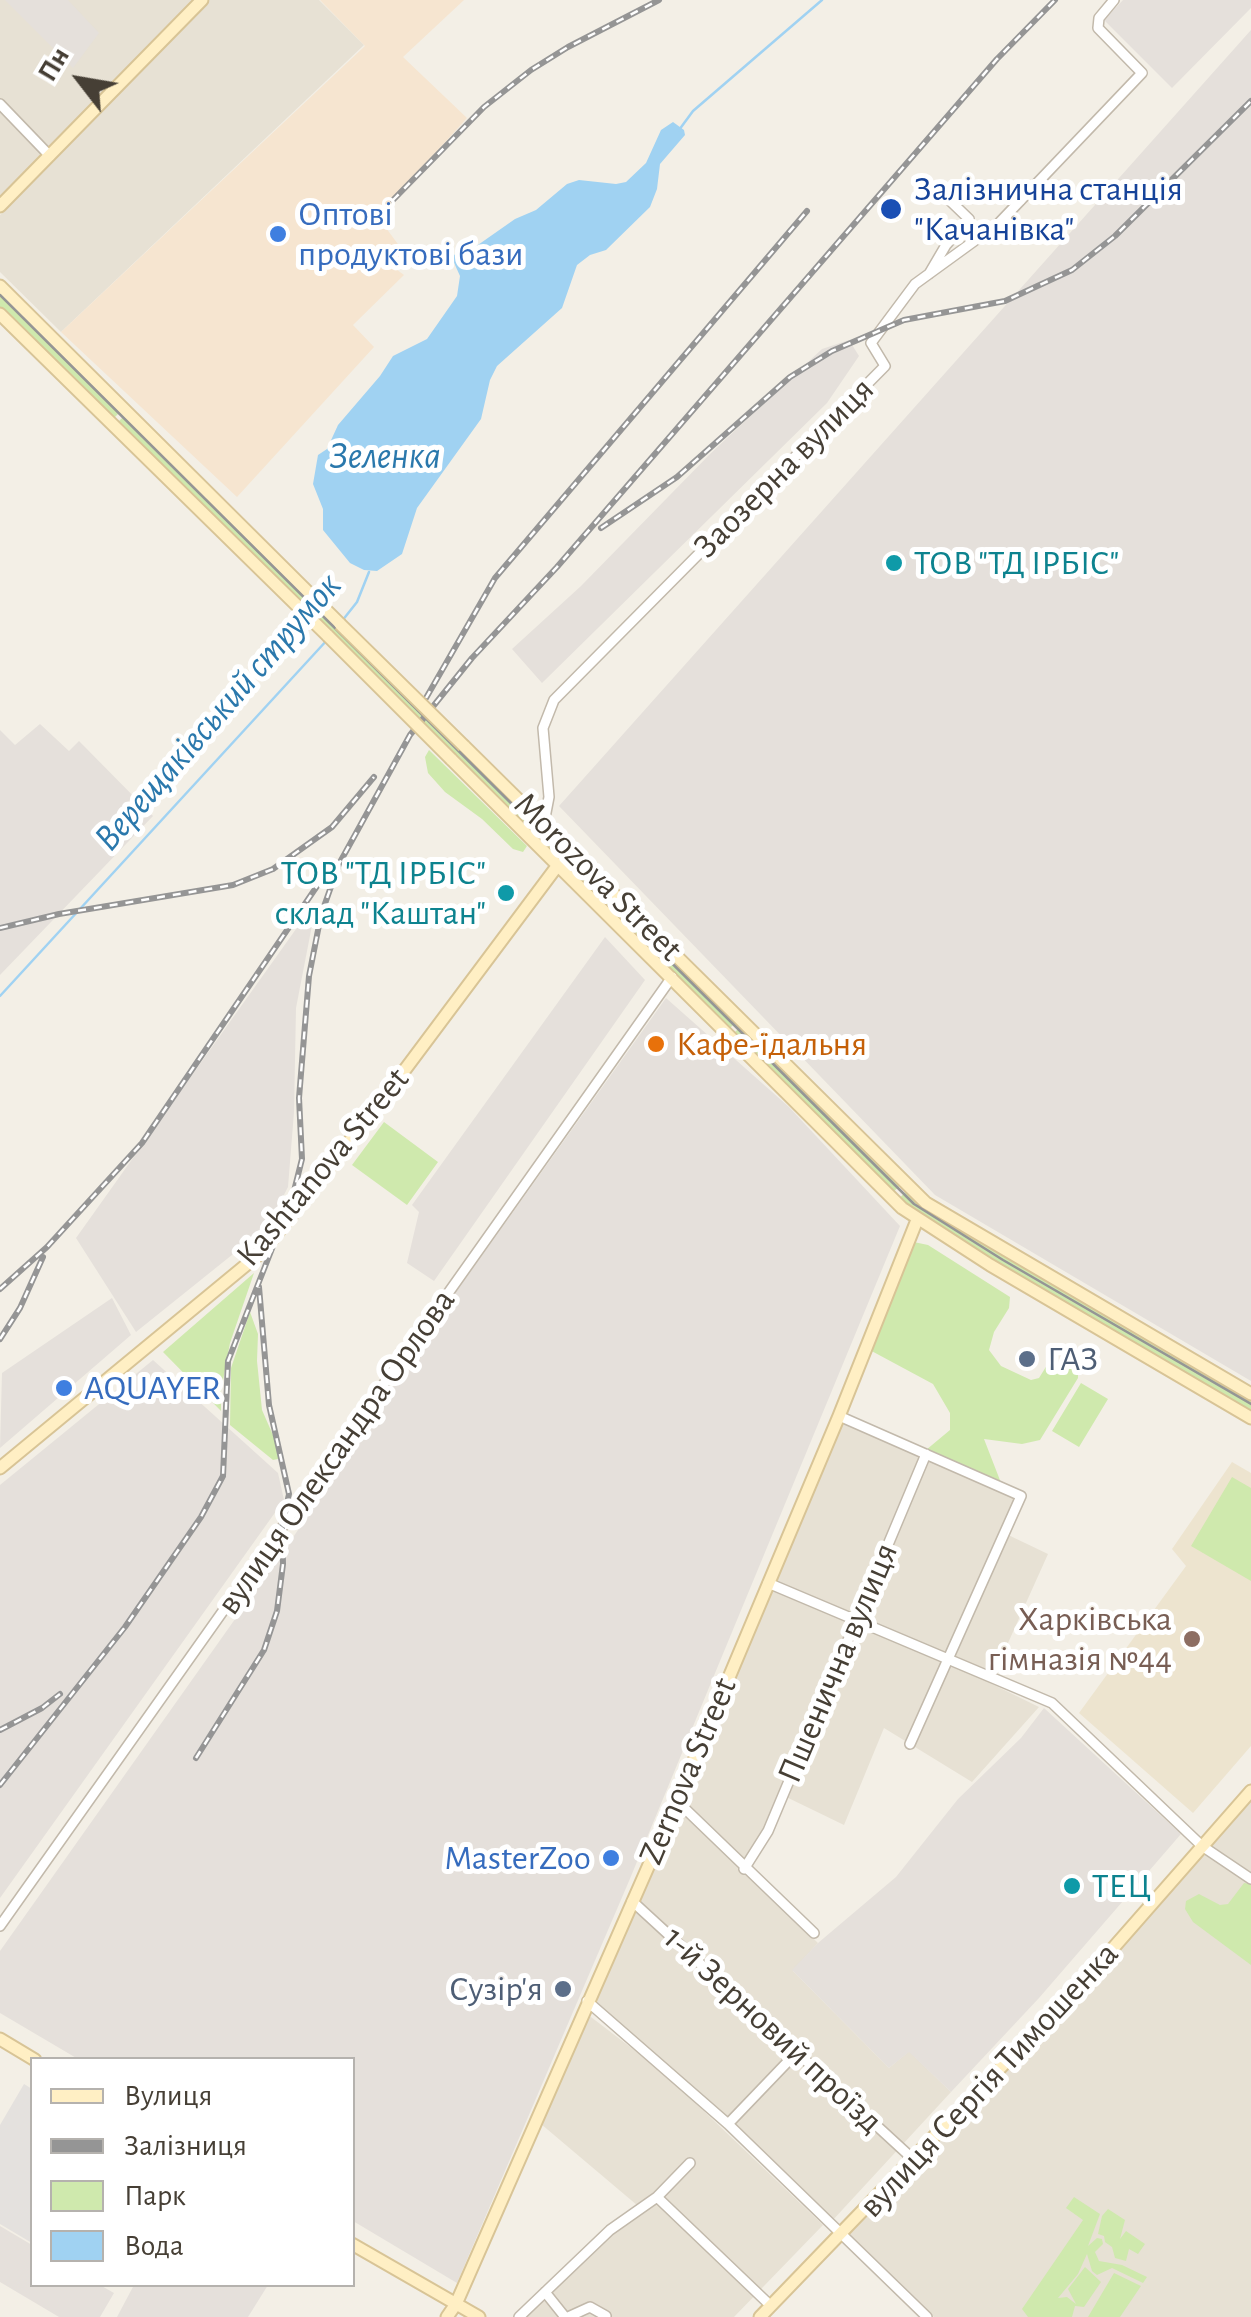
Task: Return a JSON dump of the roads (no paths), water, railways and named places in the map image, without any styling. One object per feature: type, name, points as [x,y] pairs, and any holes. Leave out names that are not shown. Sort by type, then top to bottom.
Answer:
[{"type":"main road","points":[[0,206],[202,0]]},
{"type":"main road","name":"Morozova Street","points":[[0,286],[905,1184],[936,1211],[1251,1394]]},
{"type":"main road","name":"Morozova Street","points":[[0,314],[891,1197],[918,1220],[1251,1418]]},
{"type":"main road","name":"Kashtanova Street","points":[[0,1468],[263,1251],[383,1100],[558,865]]},
{"type":"main road","points":[[728,1034],[742,1019]]},
{"type":"main road","points":[[891,1197],[905,1184]]},
{"type":"main road","name":"Zernova Street","points":[[447,2317],[677,1801],[918,1220]]},
{"type":"main road","name":"вулиця Сергія Тимошенка","points":[[760,2317],[1086,1980],[1251,1791]]},
{"type":"main road","points":[[0,2039],[30,2057]]},
{"type":"main road","points":[[355,2246],[478,2317]]},
{"type":"street","name":"Заозерна вулиця","points":[[544,823],[550,785],[543,728],[554,700],[885,366],[871,343],[916,284],[1000,223],[1142,73],[1098,28],[1099,18],[1114,0]]},
{"type":"street","points":[[0,104],[50,156]]},
{"type":"street","points":[[928,276],[946,245],[969,219],[944,194]]},
{"type":"street","points":[[530,837],[544,823]]},
{"type":"street","name":"вулиця Олександра Орлова","points":[[0,1926],[672,977]]},
{"type":"street","points":[[839,1416],[1022,1496],[910,1744]]},
{"type":"street","name":"Пшенична вулиця","points":[[744,1869],[768,1831],[926,1454]]},
{"type":"street","points":[[768,1583],[1052,1703],[1202,1846],[1251,1879]]},
{"type":"street","points":[[677,1801],[814,1933]]},
{"type":"street","name":"1-й Зерновий проїзд","points":[[632,1901],[914,2160]]},
{"type":"street","points":[[587,2001],[728,2124],[928,2317]]},
{"type":"street","points":[[728,2124],[798,2052]]},
{"type":"street","points":[[519,2317],[610,2230],[657,2197],[690,2163]]},
{"type":"street","points":[[657,2197],[771,2306]]},
{"type":"street","points":[[545,2292],[566,2317],[590,2308],[606,2316]]},
{"type":"water","name":"Зеленка","points":[[673,122],[685,135],[660,164],[650,207],[606,250],[577,265],[562,308],[497,366],[481,419],[417,508],[402,554],[377,571],[350,563],[323,530],[323,509],[313,484],[318,455],[327,449],[338,425],[393,356],[427,339],[457,296],[460,276],[451,256],[475,247],[515,219],[536,210],[567,184],[579,180],[626,182],[646,163],[661,130]]},
{"type":"waterway","name":"Верещаківський струмок","points":[[679,130],[693,111],[822,0]]},
{"type":"waterway","name":"Верещаківський струмок","points":[[342,621],[357,602],[369,572]]},
{"type":"waterway","name":"Верещаківський струмок","points":[[0,996],[328,639]]},
{"type":"tram line","points":[[0,295],[914,1204],[1251,1404]]},
{"type":"railway","points":[[393,200],[484,107],[531,70],[659,0]]},
{"type":"railway","points":[[0,1785],[125,1627],[201,1517],[223,1476],[228,1361],[293,1195],[302,1159],[299,1098],[309,976],[321,915],[339,864],[410,735],[472,658],[557,567],[997,59],[1055,0]]},
{"type":"railway","points":[[601,528],[677,477],[790,377],[832,351],[904,320],[1005,301],[1072,270],[1115,236],[1251,101]]},
{"type":"railway","points":[[426,698],[495,578],[807,211]]},
{"type":"railway","points":[[0,928],[59,914],[233,885],[273,869],[332,827],[374,777]]},
{"type":"railway","points":[[0,1289],[47,1247],[142,1143],[328,870]]},
{"type":"railway","points":[[0,1339],[20,1308],[43,1257]]},
{"type":"railway","points":[[196,1758],[264,1650],[277,1611],[283,1564],[282,1527],[289,1494],[269,1405],[259,1287]]},
{"type":"railway","points":[[0,1730],[60,1694]]},
{"type":"place","name":"Залізнична станція \"Качанівка\"","points":[[891,209]]},
{"type":"place","name":"Оптові продуктові бази","points":[[278,234]]},
{"type":"place","name":"ТОВ \"ТД ІРБІС\"","points":[[894,563]]},
{"type":"place","name":"ТОВ \"ТД ІРБІС\" склад \"Каштан\"","points":[[506,893]]},
{"type":"place","name":"Кафе-їдальня","points":[[656,1044]]},
{"type":"place","name":"ГАЗ","points":[[1027,1359]]},
{"type":"place","name":"AQUAYER","points":[[64,1388]]},
{"type":"place","name":"Харківська гімназія №44","points":[[1192,1639]]},
{"type":"place","name":"MasterZoo","points":[[611,1858]]},
{"type":"place","name":"ТЕЦ","points":[[1072,1886]]},
{"type":"place","name":"Сузір'я","points":[[563,1989]]}]
